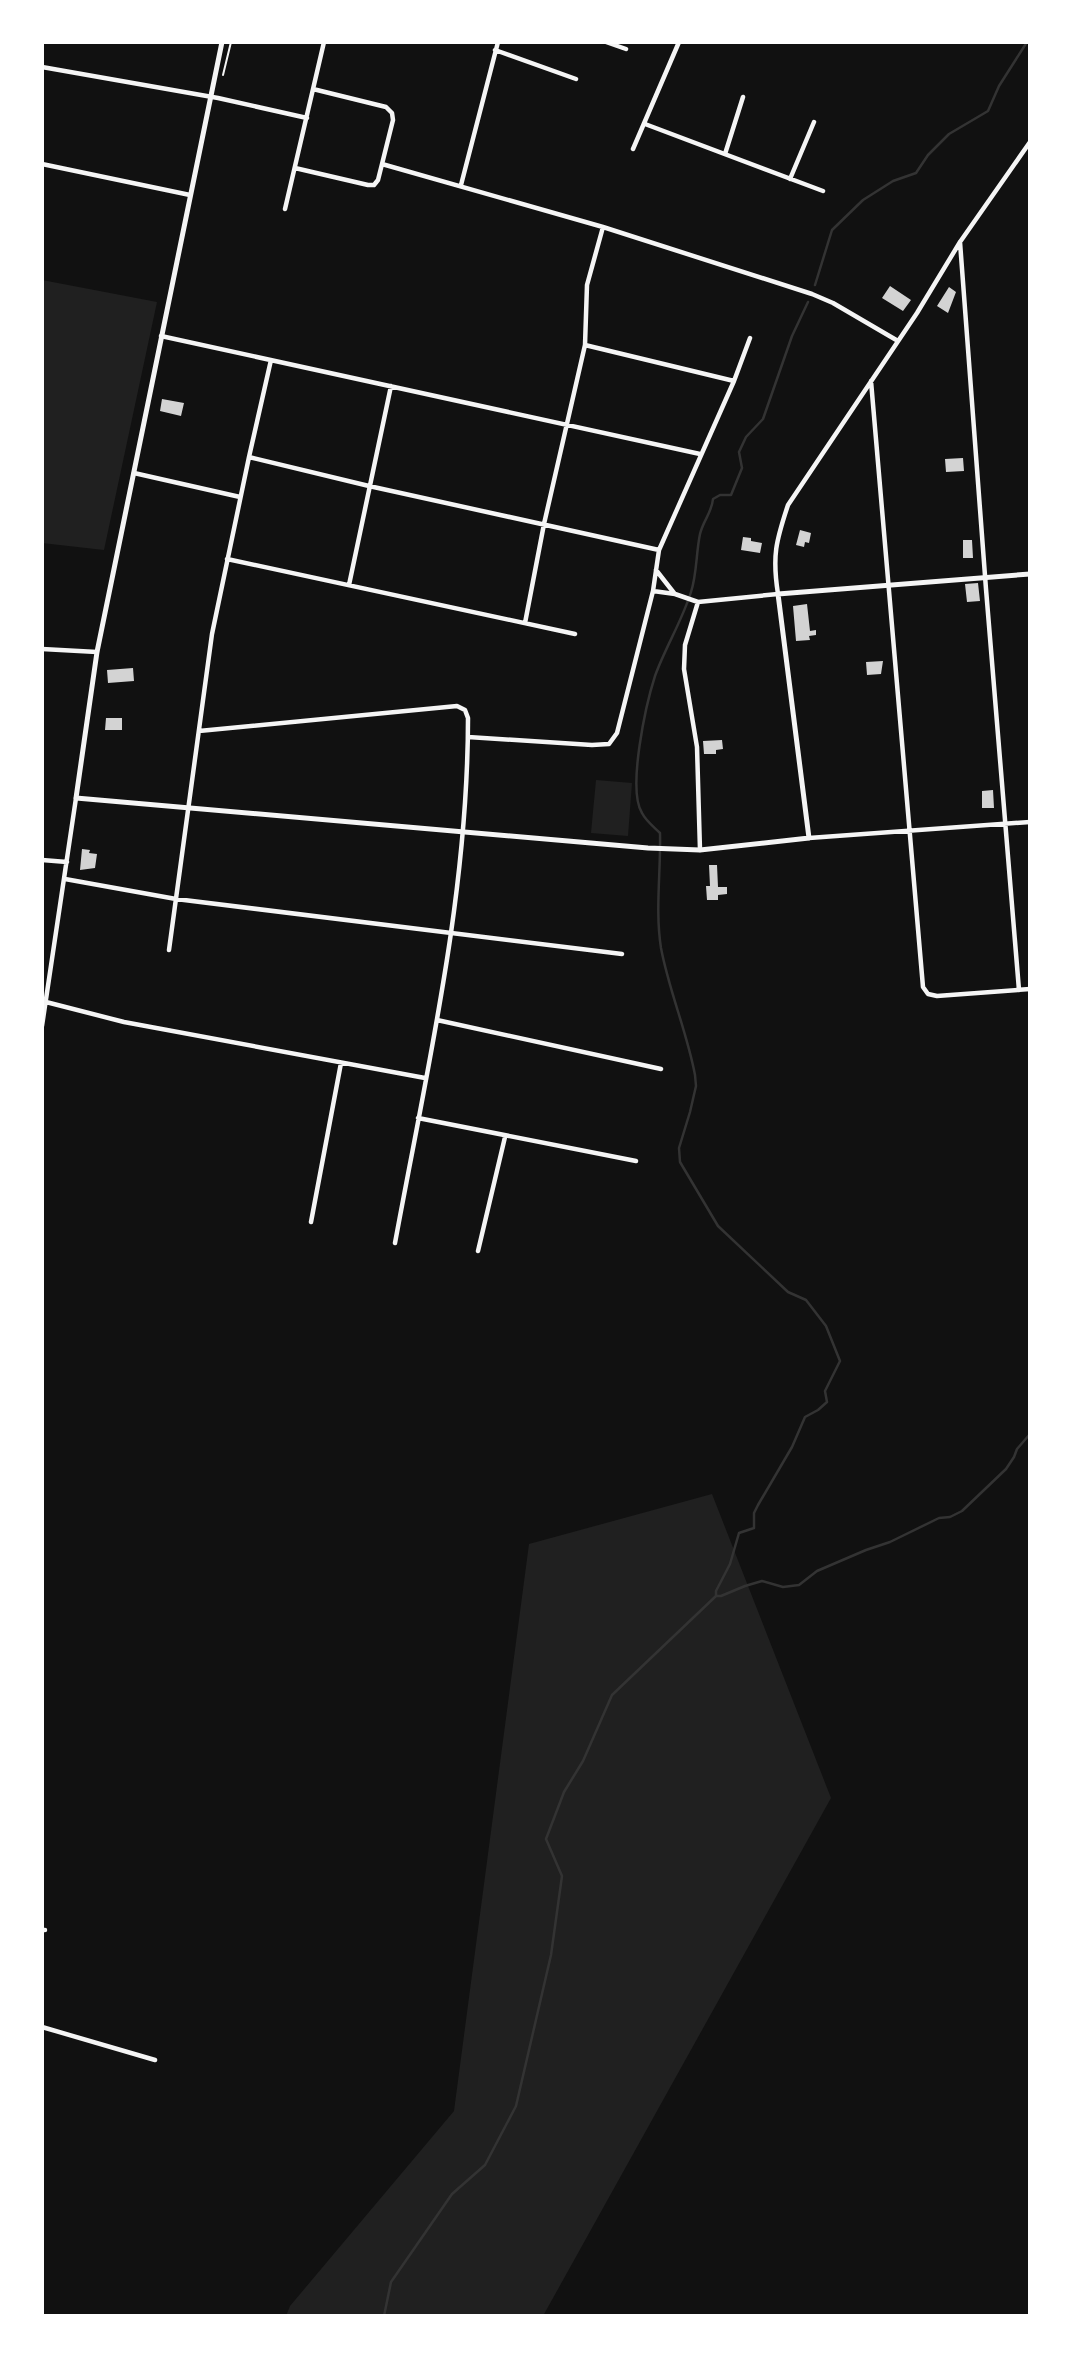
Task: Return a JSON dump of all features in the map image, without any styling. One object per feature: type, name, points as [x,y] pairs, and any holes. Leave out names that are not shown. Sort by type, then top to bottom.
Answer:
[{"type":"street","points":[[42,1026],[97,652],[222,42]]},
{"type":"street","points":[[285,209],[324,42]]},
{"type":"street","points":[[461,186],[498,42]]},
{"type":"street","points":[[606,42],[626,49]]},
{"type":"street","points":[[634,149],[679,42]]},
{"type":"street","points":[[495,50],[576,79]]},
{"type":"street","points":[[42,67],[210,97],[307,118]]},
{"type":"street","points":[[295,168],[374,185],[382,164],[392,113],[386,107],[313,89]]},
{"type":"street","points":[[725,154],[743,97]]},
{"type":"street","points":[[790,179],[814,122]]},
{"type":"street","points":[[645,124],[823,191]]},
{"type":"street","points":[[808,838],[774,565],[778,535],[788,505],[872,381],[960,242],[1030,142]]},
{"type":"street","points":[[42,164],[190,195]]},
{"type":"street","points":[[382,164],[603,227],[812,294],[833,303],[898,341]]},
{"type":"street","points":[[525,624],[544,524],[585,345],[587,285],[603,227]]},
{"type":"street","points":[[960,242],[1019,990]]},
{"type":"street","points":[[161,336],[700,454]]},
{"type":"street","points":[[468,737],[592,745],[609,744],[617,733],[653,591],[659,550],[734,381],[750,338]]},
{"type":"street","points":[[585,345],[734,381]]},
{"type":"street","points":[[169,950],[212,634],[271,360]]},
{"type":"street","points":[[872,381],[923,987],[928,994],[936,996],[1030,989]]},
{"type":"street","points":[[349,586],[391,386]]},
{"type":"street","points":[[248,457],[659,550]]},
{"type":"street","points":[[134,473],[240,496]]},
{"type":"street","points":[[227,559],[575,634]]},
{"type":"street","points":[[656,569],[675,594]]},
{"type":"street","points":[[653,591],[675,594],[698,602],[1030,574]]},
{"type":"street","points":[[698,602],[685,645],[684,669],[697,747],[700,850]]},
{"type":"street","points":[[42,649],[97,652]]},
{"type":"street","points":[[199,731],[457,706],[465,710],[468,737],[464,831],[437,1020],[396,1243]]},
{"type":"street","points":[[76,798],[648,848],[700,850],[808,838],[1030,822]]},
{"type":"street","points":[[42,860],[67,862]]},
{"type":"street","points":[[65,879],[176,899],[622,954]]},
{"type":"street","points":[[46,1002],[124,1022],[425,1078]]},
{"type":"street","points":[[437,1020],[661,1069]]},
{"type":"street","points":[[311,1222],[341,1063]]},
{"type":"street","points":[[418,1118],[636,1161]]},
{"type":"street","points":[[478,1251],[505,1136]]},
{"type":"street","points":[[42,2026],[155,2060]]},
{"type":"path","points":[[223,75],[231,42]]},
{"type":"shaded area","points":[[42,280],[157,302],[104,550],[42,543]]},
{"type":"shaded area","points":[[596,780],[632,783],[628,836],[591,833]]},
{"type":"shaded area","points":[[712,1494],[831,1798],[543,2316],[286,2316],[290,2306],[454,2111],[529,1544]]},
{"type":"building","points":[[890,286],[911,300],[903,311],[882,298]]},
{"type":"building","points":[[949,287],[956,292],[948,313],[937,306]]},
{"type":"building","points":[[162,399],[184,403],[181,416],[160,411]]},
{"type":"building","points":[[963,458],[964,471],[946,472],[945,459]]},
{"type":"building","points":[[800,530],[811,533],[809,543],[805,542],[804,547],[796,545]]},
{"type":"building","points":[[743,537],[762,543],[760,553],[741,550]]},
{"type":"building","points":[[963,540],[972,540],[973,558],[963,558]]},
{"type":"building","points":[[978,583],[980,601],[967,602],[965,584]]},
{"type":"building","points":[[807,604],[810,631],[816,630],[816,635],[809,636],[810,640],[796,641],[793,606]]},
{"type":"building","points":[[883,661],[881,674],[867,675],[866,662]]},
{"type":"building","points":[[133,668],[134,681],[108,683],[107,670]]},
{"type":"building","points":[[106,718],[122,718],[122,730],[105,730]]},
{"type":"building","points":[[722,740],[723,749],[716,750],[716,754],[704,754],[703,741]]},
{"type":"building","points":[[993,790],[994,808],[982,808],[982,791]]},
{"type":"building","points":[[82,849],[97,854],[95,868],[80,870]]},
{"type":"building","points":[[709,865],[717,865],[718,887],[727,887],[727,894],[718,895],[718,900],[707,900],[706,886],[710,886]]},
{"type":"waterway","points":[[815,285],[832,230],[863,200],[893,181],[916,173],[928,155],[949,134],[988,111],[999,86],[1027,42]]},
{"type":"waterway","points":[[716,1596],[730,1564],[739,1533],[754,1528],[754,1513],[792,1447],[805,1417],[827,1402],[825,1391],[840,1361],[826,1326],[806,1300],[788,1292],[718,1226],[680,1162],[679,1148],[696,1086],[695,1075],[661,948],[658,905],[660,833],[644,816],[638,801],[637,766],[643,725],[655,676],[691,592],[701,529],[713,499],[720,495],[731,495],[742,468],[739,452],[746,437],[763,419],[792,336],[808,302]]},
{"type":"waterway","points":[[716,1596],[762,1581],[783,1587],[799,1585],[817,1571],[890,1542],[939,1518],[950,1517],[962,1511],[1006,1469],[1017,1449],[1030,1434]]},
{"type":"waterway","points":[[384,2316],[391,2282],[452,2194],[485,2165],[516,2106],[551,1955],[562,1876],[546,1839],[564,1792],[583,1761],[612,1695],[716,1596]]}]
